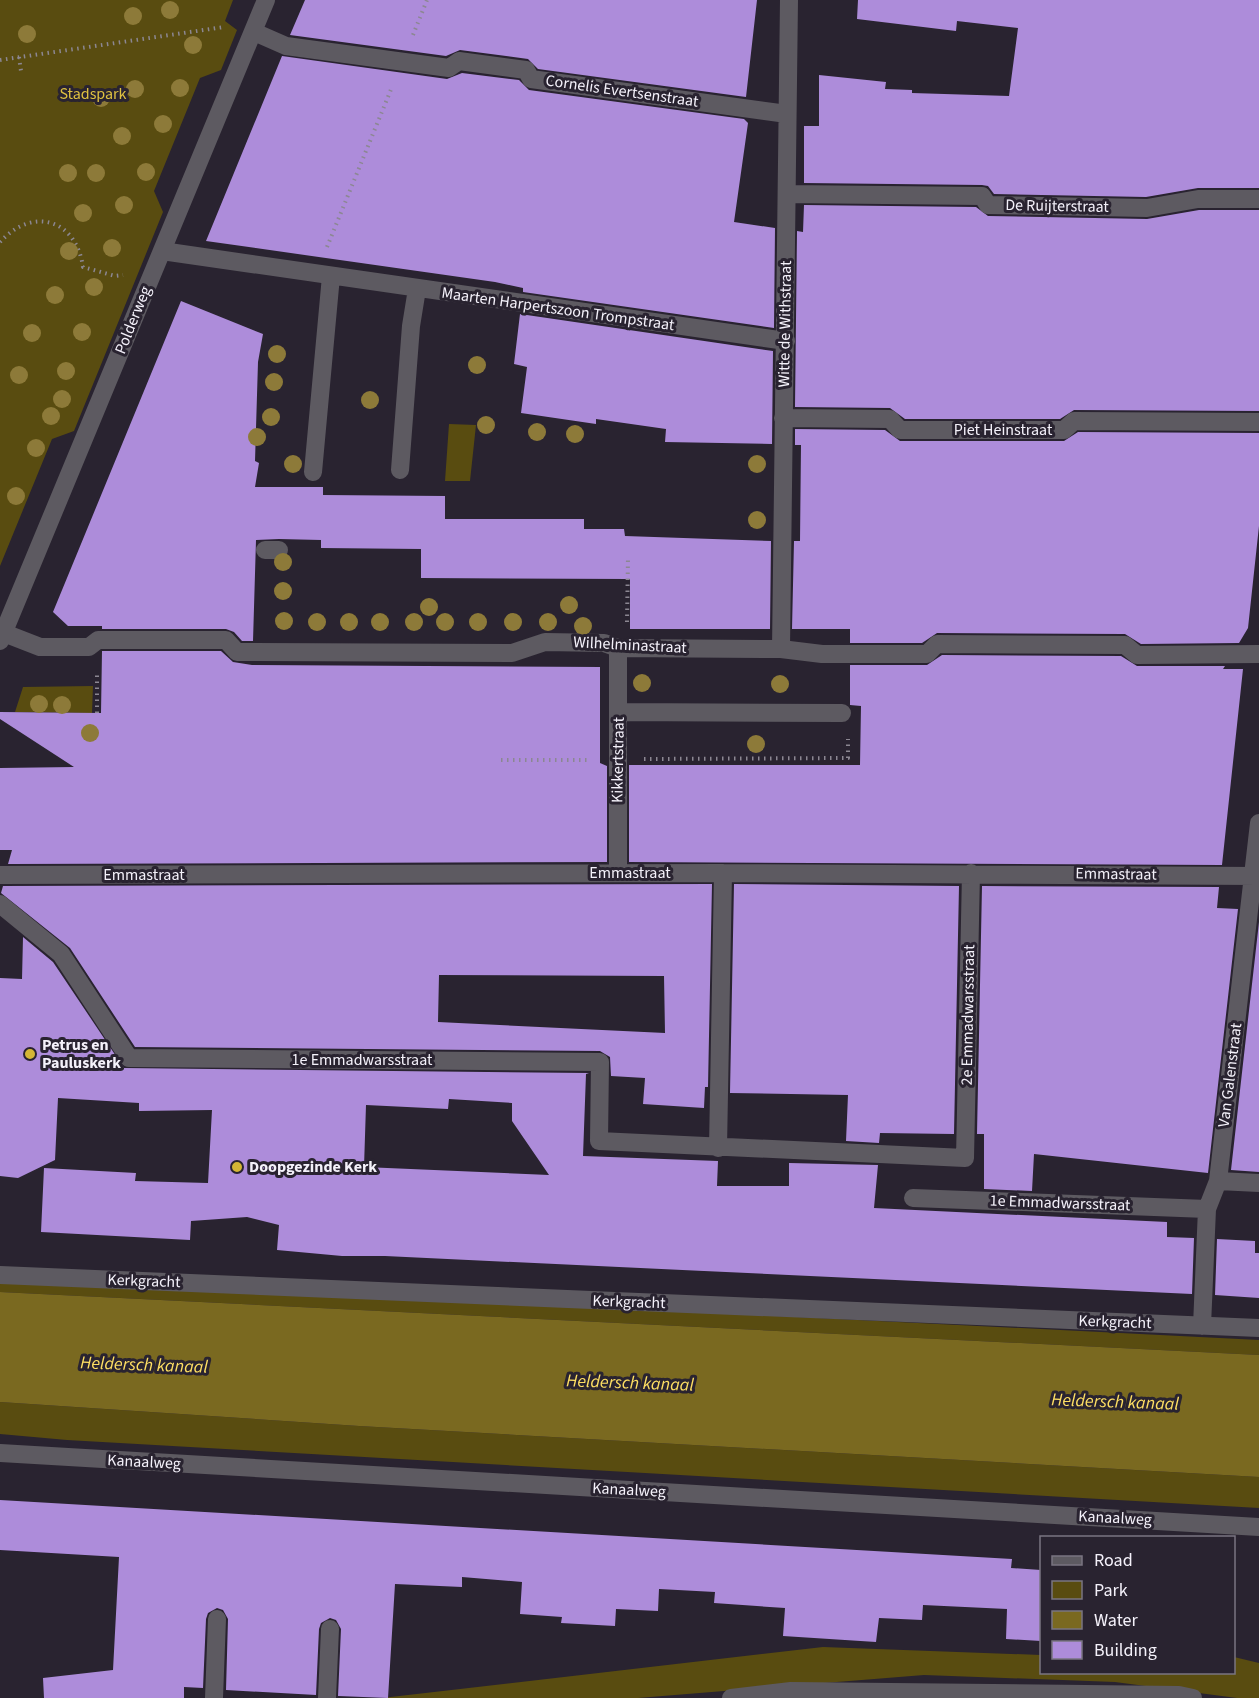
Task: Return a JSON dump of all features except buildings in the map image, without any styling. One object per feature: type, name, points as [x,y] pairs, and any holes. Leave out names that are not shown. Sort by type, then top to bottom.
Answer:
[{"type":"street","name":"Polderweg","points":[[2,637],[266,0]]},
{"type":"street","name":"Witte de Withstraat","points":[[781,649],[789,0]]},
{"type":"street","name":"Cornelis Evertsenstraat","points":[[254,32],[286,46],[449,68],[459,61],[526,70],[531,79],[787,114]]},
{"type":"street","name":"De Ruijterstraat","points":[[787,194],[982,196],[988,205],[1147,208],[1198,199],[1259,199]]},
{"type":"street","name":"Maarten Harpertszoon Trompstraat","points":[[162,251],[786,341]]},
{"type":"street","points":[[313,472],[331,276]]},
{"type":"street","points":[[400,470],[411,326],[417,289]]},
{"type":"street","name":"Piet Heinstraat","points":[[783,418],[890,419],[900,430],[1064,430],[1074,421],[1259,422]]},
{"type":"street","name":"Wilhelminastraat","points":[[2,637],[40,647],[226,640],[237,652],[512,653],[545,642],[604,643],[622,648],[781,649],[822,654],[927,654],[937,644],[1125,645],[1137,655],[1259,654]]},
{"type":"street","name":"Kikkertstraat","points":[[618,873],[617,759],[622,648]]},
{"type":"street","points":[[619,712],[842,713]]},
{"type":"street","name":"Van Galenstraat","points":[[1202,1326],[1207,1209],[1218,1181],[1256,876],[1259,823]]},
{"type":"street","points":[[718,1148],[723,873]]},
{"type":"street","name":"Emmastraat","points":[[0,875],[971,873],[1256,876]]},
{"type":"street","name":"2e Emmadwarsstraat","points":[[965,1158],[971,873]]},
{"type":"street","name":"1e Emmadwarsstraat","points":[[0,904],[61,954],[129,1058],[600,1062],[599,1141],[965,1158]]},
{"type":"street","points":[[1218,1181],[1259,1183]]},
{"type":"street","name":"1e Emmadwarsstraat","points":[[914,1197],[1207,1209]]},
{"type":"street","name":"Kerkgracht","points":[[0,1275],[1259,1328]]},
{"type":"street","name":"Kanaalweg","points":[[0,1453],[1259,1527]]},
{"type":"street","points":[[214,1698],[217,1619]]},
{"type":"street","points":[[327,1698],[330,1629]]},
{"type":"street","points":[[731,1698],[790,1691],[1179,1695],[1194,1698]]},
{"type":"path","points":[[331,276],[325,253],[428,0]]},
{"type":"path","points":[[0,60],[222,27],[239,27],[254,32]]},
{"type":"path","points":[[19,57],[21,71]]},
{"type":"path","points":[[0,242],[18,227],[30,222],[44,221],[67,231],[76,242],[83,267],[115,276],[137,274],[150,279]]},
{"type":"path","points":[[622,648],[628,557]]},
{"type":"path","points":[[93,644],[97,713]]},
{"type":"path","points":[[501,760],[848,758],[848,736]]},
{"type":"green space","name":"Stadspark","points":[[0,0],[233,0],[225,21],[237,30],[221,70],[200,78],[154,191],[163,212],[74,431],[52,439],[0,566]]},
{"type":"green space","points":[[449,424],[476,425],[470,481],[445,481]]},
{"type":"green space","points":[[93,686],[92,713],[15,712],[23,687]]},
{"type":"green space","points":[[0,1277],[1259,1340],[1259,1355],[0,1292]]},
{"type":"green space","points":[[0,1402],[359,1426],[1259,1477],[1259,1508],[67,1440],[0,1434]]},
{"type":"green space","points":[[823,1647],[1040,1655],[1040,1674],[1235,1674],[1235,1657],[1259,1663],[1259,1698],[1237,1698],[1115,1682],[924,1675],[638,1698],[382,1698]]},
{"type":"water","name":"Heldersch kanaal","points":[[0,1292],[1259,1355],[1259,1477],[359,1426],[0,1402]]},
{"type":"place","name":"Petrus en Pauluskerk","points":[[30,1054]]},
{"type":"place","name":"Doopgezinde Kerk","points":[[237,1167]]}]
